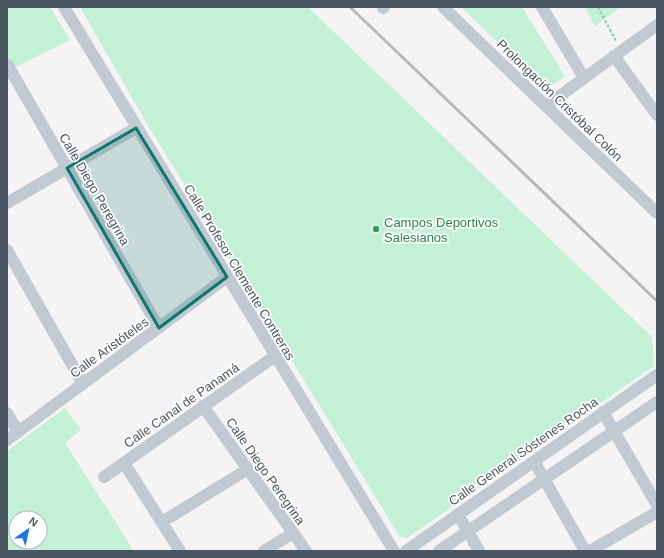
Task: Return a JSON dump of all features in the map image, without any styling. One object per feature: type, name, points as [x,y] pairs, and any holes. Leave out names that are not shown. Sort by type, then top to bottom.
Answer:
[{"type":"street","name":"Calle Profesor Clemente Contreras","points":[[64,7],[394,551]]},
{"type":"street","name":"Prolongación Cristóbal Colón","points":[[443,7],[657,212]]},
{"type":"street","points":[[542,7],[584,78]]},
{"type":"street","points":[[546,106],[657,25]]},
{"type":"street","points":[[617,54],[657,115]]},
{"type":"street","name":"Calle Diego Peregrina","points":[[7,64],[159,328]]},
{"type":"street","points":[[7,203],[136,128]]},
{"type":"street","points":[[7,250],[83,384]]},
{"type":"street","name":"Calle Aristóteles","points":[[7,440],[227,277]]},
{"type":"street","name":"Calle Canal de Panamá","points":[[104,477],[275,356]]},
{"type":"street","name":"Calle General Sóstenes Rocha","points":[[406,551],[657,375]]},
{"type":"street","points":[[439,551],[657,402]]},
{"type":"street","name":"Calle Diego Peregrina","points":[[203,406],[306,551]]},
{"type":"street","points":[[603,412],[657,505]]},
{"type":"street","points":[[7,413],[18,432]]},
{"type":"street","points":[[534,461],[585,551]]},
{"type":"street","points":[[124,463],[180,551]]},
{"type":"street","points":[[162,522],[248,469]]},
{"type":"street","points":[[590,551],[657,512]]},
{"type":"street","points":[[458,514],[479,551]]},
{"type":"street","points":[[264,551],[293,533]]},
{"type":"path","points":[[598,7],[617,54]]},
{"type":"highlighted area","points":[[136,128],[227,277],[159,328],[67,168]]},
{"type":"green space","points":[[7,7],[50,7],[70,40],[15,67],[7,54]]},
{"type":"green space","name":"Campos Deportivos Salesianos","points":[[80,7],[308,7],[652,337],[654,366],[407,538],[400,537],[146,122]]},
{"type":"green space","points":[[461,7],[522,7],[565,76],[547,89]]},
{"type":"green space","points":[[585,7],[621,7],[595,26]]},
{"type":"green space","points":[[65,408],[81,430],[65,443],[134,551],[7,551],[7,451]]},
{"type":"railway","points":[[350,7],[657,301]]},
{"type":"place","name":"Campos Deportivos Salesianos","points":[[376,229]]}]
